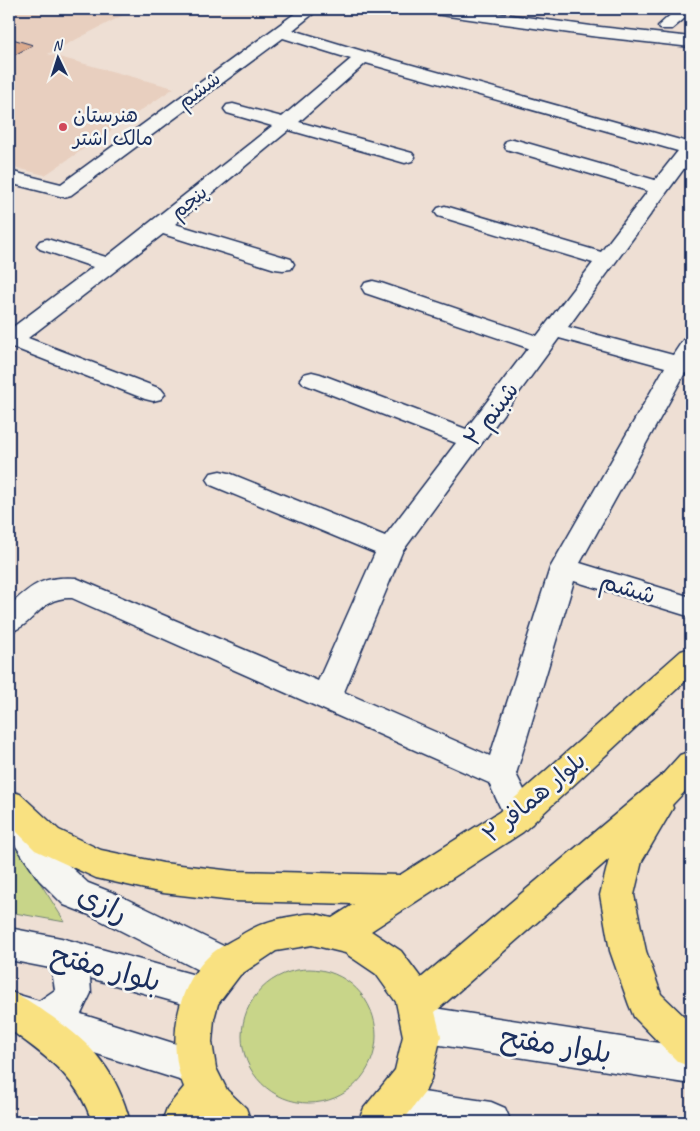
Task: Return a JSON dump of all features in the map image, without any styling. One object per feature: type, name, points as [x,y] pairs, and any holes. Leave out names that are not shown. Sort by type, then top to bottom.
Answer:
[{"type":"main road","name":"بلوار همافر ۲","points":[[338,933],[511,822],[691,658]]},
{"type":"main road","points":[[419,1014],[682,774]]},
{"type":"main road","points":[[682,774],[626,858],[617,894],[628,950],[647,1005],[691,1048]]},
{"type":"main road","points":[[9,804],[47,840],[96,863],[163,878],[234,886],[406,890]]},
{"type":"main road","points":[[232,1122],[222,1115],[200,1080],[192,1042],[195,1017],[204,994],[217,973],[236,955],[258,942],[282,933],[307,930],[338,933],[366,944],[390,962],[408,985],[419,1014],[420,1053],[412,1081],[387,1114]]},
{"type":"main road","points":[[20,1012],[71,1052],[95,1080],[108,1109],[111,1122]]},
{"type":"main road","points":[[181,1122],[200,1080]]},
{"type":"street","name":"ششم","points":[[9,177],[64,191],[311,9]]},
{"type":"street","points":[[434,9],[591,31],[691,42]]},
{"type":"street","points":[[529,9],[549,10],[691,30]]},
{"type":"street","points":[[666,26],[686,9]]},
{"type":"street","points":[[279,31],[363,57],[690,149]]},
{"type":"street","name":"پنجم","points":[[10,340],[110,266],[160,226],[285,124],[363,57]]},
{"type":"street","points":[[233,109],[405,157]]},
{"type":"street","points":[[513,146],[660,188]]},
{"type":"street","name":"شبنم ۲","points":[[326,698],[390,549],[690,149]]},
{"type":"street","points":[[445,212],[606,260]]},
{"type":"street","points":[[160,226],[283,264]]},
{"type":"street","points":[[47,245],[110,266]]},
{"type":"street","points":[[373,288],[548,338],[687,359],[564,568],[500,774]]},
{"type":"street","points":[[10,340],[153,394]]},
{"type":"street","points":[[312,379],[472,440]]},
{"type":"street","points":[[220,479],[390,549]]},
{"type":"street","name":"ششم","points":[[564,568],[691,607]]},
{"type":"street","points":[[9,622],[37,597],[56,587],[76,588],[500,774],[520,814]]},
{"type":"street","name":"رازی","points":[[9,810],[50,870],[76,894],[104,905],[225,965]]},
{"type":"street","name":"بلوار مفتح","points":[[9,944],[62,954],[204,994]]},
{"type":"street","points":[[20,1012],[65,1006],[71,999],[74,983],[62,954]]},
{"type":"street","points":[[20,1012],[200,1080]]},
{"type":"street","name":"بلوار مفتح","points":[[419,1014],[691,1066]]},
{"type":"street","points":[[387,1114],[491,1122]]},
{"type":"shaded area","name":"هنرستان مالک اشتر","points":[[9,9],[135,9],[48,54],[174,88],[45,175],[9,166]]},
{"type":"green space","points":[[9,834],[65,922],[9,912]]},
{"type":"green space","points":[[309,969],[335,974],[346,980],[356,989],[365,999],[371,1010],[376,1036],[371,1062],[365,1073],[356,1083],[346,1092],[335,1098],[309,1103],[283,1098],[272,1092],[262,1083],[253,1073],[247,1062],[242,1036],[247,1010],[253,999],[262,989],[272,980],[283,974]]},
{"type":"building","points":[[9,38],[33,45],[9,58]]},
{"type":"place","name":"هنرستان مالک اشتر","points":[[63,127]]}]
